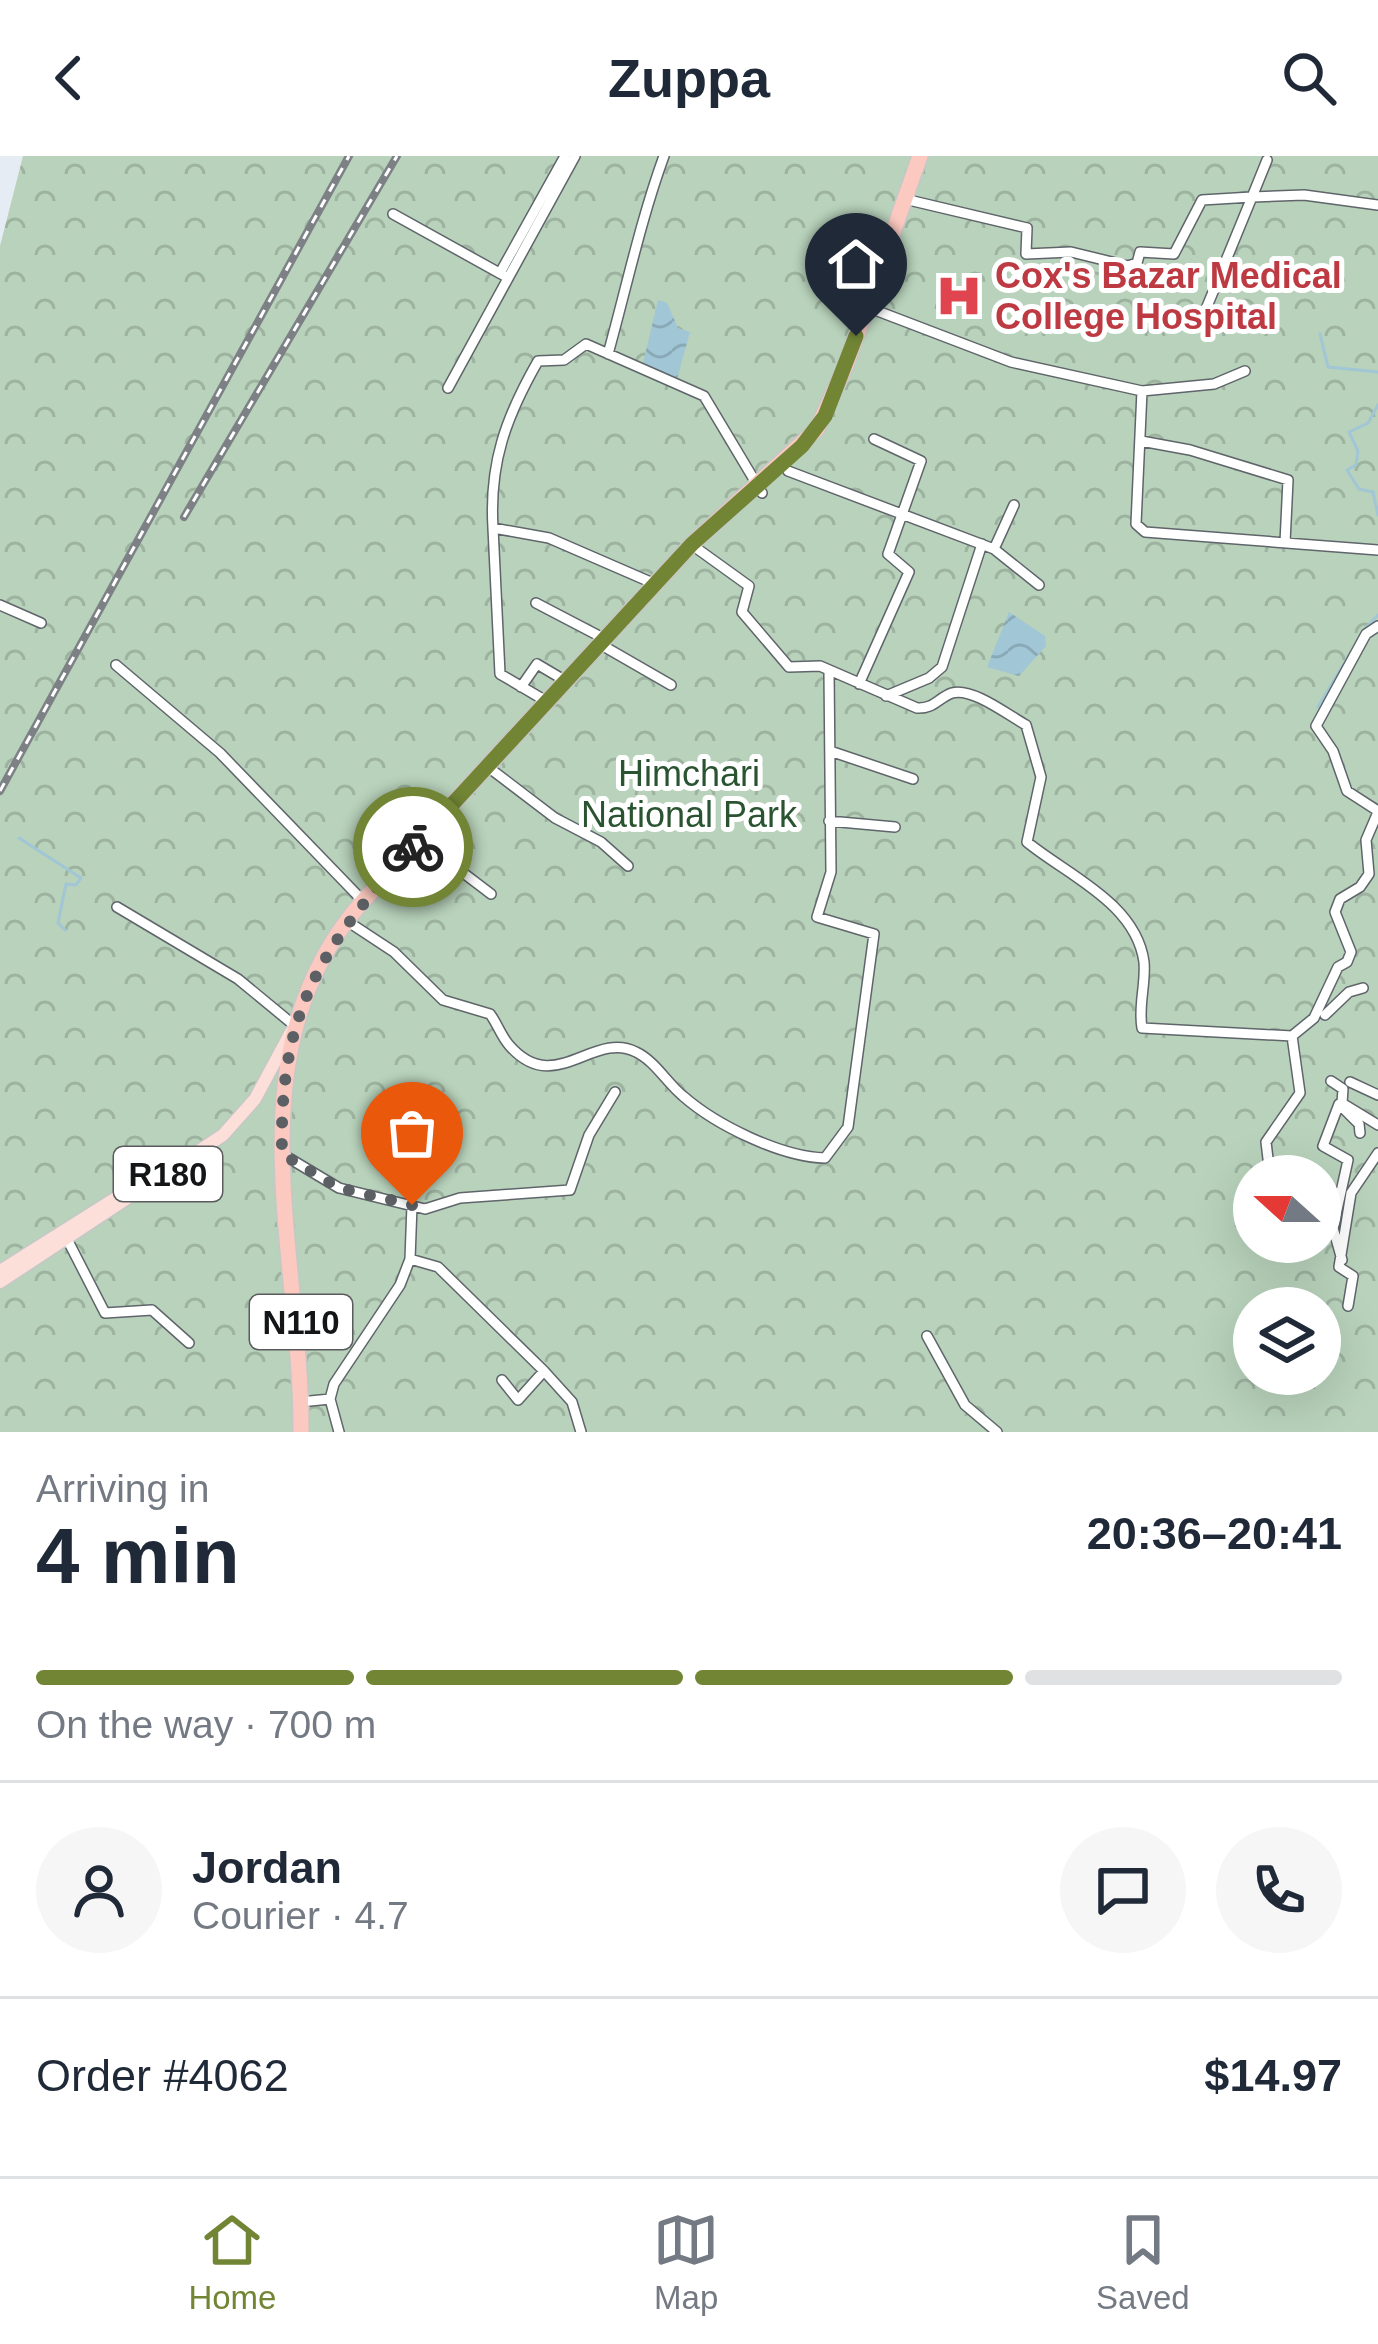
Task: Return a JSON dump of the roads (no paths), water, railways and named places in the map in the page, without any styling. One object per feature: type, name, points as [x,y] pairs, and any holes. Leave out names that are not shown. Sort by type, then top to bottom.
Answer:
[{"type":"highway","name":"N110","points":[[297,1021],[353,925],[564,680],[818,429],[914,202],[925,156]]},
{"type":"highway","name":"N110","points":[[305,1432],[286,1213],[282,1099],[297,1021],[324,957],[363,901],[492,770],[655,584],[760,490],[788,471],[836,410],[925,156]]},
{"type":"highway","name":"N110","points":[[286,1213],[310,1402],[305,1432]]},
{"type":"main road","name":"R180","points":[[0,1282],[190,1161],[255,1099],[297,1021]]},
{"type":"main road","name":"R180","points":[[0,1271],[216,1130],[237,1112],[285,1031],[297,1021]]},
{"type":"main road","points":[[255,1099],[282,1099]]},
{"type":"street","points":[[448,388],[565,156]]},
{"type":"street","points":[[504,275],[575,156]]},
{"type":"street","points":[[608,354],[635,268],[647,201],[664,156]]},
{"type":"street","points":[[1206,309],[1267,160]]},
{"type":"street","points":[[914,202],[1027,227],[1026,254],[1071,252],[1128,266],[1137,263],[1139,252],[1174,254],[1202,200],[1288,194],[1378,205]]},
{"type":"street","points":[[393,214],[504,275]]},
{"type":"street","points":[[870,309],[1011,362],[1142,391],[1214,384],[1245,371]]},
{"type":"street","points":[[546,701],[499,670],[493,529],[496,448],[535,364],[572,357],[586,344],[704,396],[760,490]]},
{"type":"street","points":[[1142,391],[1136,524],[1145,532],[1378,550]]},
{"type":"street","points":[[860,684],[909,572],[888,554],[921,461],[874,439]]},
{"type":"street","points":[[1141,441],[1288,480],[1286,543]]},
{"type":"street","points":[[788,471],[982,544],[1016,544]]},
{"type":"street","points":[[997,545],[1014,505]]},
{"type":"street","points":[[493,529],[549,538],[655,584]]},
{"type":"street","points":[[886,696],[929,678],[942,667],[982,544]]},
{"type":"street","points":[[997,545],[1040,584]]},
{"type":"street","points":[[699,550],[749,586],[742,612],[784,664],[829,671],[923,710],[959,692],[1026,724],[1042,777],[1027,842],[1056,868],[1095,889],[1136,938],[1144,962],[1142,1028],[1292,1036],[1314,1018],[1338,968],[1347,962],[1351,952],[1335,911],[1340,898],[1360,887],[1369,874],[1366,839],[1378,811],[1347,791],[1333,751],[1316,726],[1366,634],[1378,626]]},
{"type":"street","points":[[536,603],[671,685]]},
{"type":"street","points":[[0,605],[41,623]]},
{"type":"street","points":[[521,687],[537,664],[564,680]]},
{"type":"street","points":[[116,665],[200,734],[363,901]]},
{"type":"street","points":[[353,925],[394,952],[443,1000],[490,1014],[506,1043],[539,1064],[572,1064],[610,1046],[633,1050],[693,1103],[763,1141],[825,1158],[848,1127],[874,934],[818,920],[831,872],[829,671]]},
{"type":"street","points":[[833,752],[913,779]]},
{"type":"street","points":[[492,770],[556,818],[601,842],[628,866]]},
{"type":"street","points":[[829,821],[895,827]]},
{"type":"street","points":[[423,842],[491,893]]},
{"type":"street","points":[[117,908],[238,979],[297,1021]]},
{"type":"street","points":[[1325,1015],[1349,992],[1364,988]]},
{"type":"street","points":[[1268,1155],[1266,1142],[1300,1094],[1292,1036]]},
{"type":"street","points":[[1331,1081],[1342,1089],[1342,1103],[1378,1125]]},
{"type":"street","points":[[1350,1082],[1378,1095]]},
{"type":"street","points":[[282,1154],[339,1188],[435,1210],[460,1198],[575,1187],[589,1135],[616,1092]]},
{"type":"street","points":[[1342,1260],[1333,1228],[1348,1160],[1323,1146],[1339,1104],[1359,1124],[1360,1133]]},
{"type":"street","points":[[1348,1306],[1353,1276],[1339,1267],[1351,1193],[1378,1153]]},
{"type":"street","points":[[339,1432],[330,1399],[334,1384],[400,1285],[410,1258],[412,1205]]},
{"type":"street","points":[[68,1239],[105,1312],[152,1310],[189,1343]]},
{"type":"street","points":[[410,1258],[438,1267],[544,1371],[572,1402],[581,1432]]},
{"type":"street","points":[[927,1336],[965,1405],[997,1432]]},
{"type":"street","points":[[502,1380],[518,1400],[544,1371]]},
{"type":"street","points":[[310,1402],[330,1399]]},
{"type":"water","points":[[658,300],[667,303],[678,328],[690,332],[677,379],[643,363]]},
{"type":"water","points":[[1009,612],[1045,636],[1046,646],[1019,676],[987,667]]},
{"type":"waterway","points":[[1320,334],[1328,367],[1378,372]]},
{"type":"waterway","points":[[1378,405],[1368,423],[1349,432],[1358,451],[1356,465],[1347,470],[1359,489],[1373,492],[1378,515]]},
{"type":"waterway","points":[[1365,629],[1378,615]]},
{"type":"waterway","points":[[1318,707],[1351,652]]},
{"type":"waterway","points":[[19,838],[81,878],[76,885],[66,884],[58,923],[65,930]]},
{"type":"railway","points":[[0,791],[349,156]]},
{"type":"railway","points":[[184,517],[397,156]]},
{"type":"place","name":"Cox's Bazar Medical College Hospital","points":[[959,296]]},
{"type":"park label","name":"Himchari National Park","points":[[689,794]]}]
